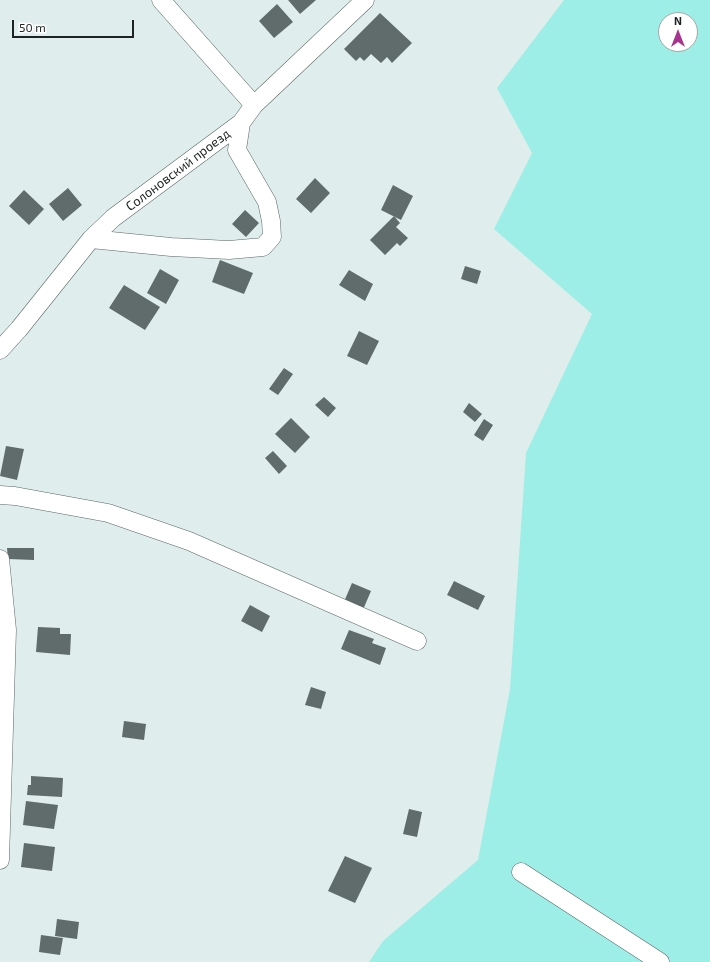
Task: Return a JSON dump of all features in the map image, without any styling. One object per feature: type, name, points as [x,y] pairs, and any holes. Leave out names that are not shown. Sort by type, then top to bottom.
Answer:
[{"type":"street","points":[[161,0],[254,105]]},
{"type":"street","name":"Солоновский проезд","points":[[0,350],[19,329],[91,239],[113,218],[241,123],[254,105],[365,0]]},
{"type":"street","points":[[91,239],[171,247],[229,250],[263,247],[272,237],[271,220],[267,202],[237,150],[241,123]]},
{"type":"street","points":[[0,495],[15,496],[108,514],[182,539],[417,641]]},
{"type":"street","points":[[0,559],[7,630],[0,860]]},
{"type":"street","points":[[521,872],[660,962]]},
{"type":"shaded area","points":[[564,0],[710,0],[710,962],[369,962],[383,941],[478,860],[510,689],[526,453],[592,314],[494,229],[532,153],[497,88]]},
{"type":"building","points":[[288,0],[316,0],[300,14]]},
{"type":"building","points":[[277,4],[293,22],[274,38],[259,21]]},
{"type":"building","points":[[380,13],[412,43],[392,63],[387,57],[381,63],[371,54],[364,61],[360,57],[356,61],[344,49]]},
{"type":"building","points":[[315,178],[330,193],[311,213],[296,199]]},
{"type":"building","points":[[393,185],[413,196],[401,220],[381,210]]},
{"type":"building","points":[[68,188],[82,205],[63,221],[49,204]]},
{"type":"building","points":[[24,190],[44,209],[29,225],[9,206]]},
{"type":"building","points":[[245,210],[259,223],[246,237],[232,224]]},
{"type":"building","points":[[394,216],[400,223],[396,227],[408,238],[400,246],[397,243],[385,255],[370,240]]},
{"type":"building","points":[[220,260],[253,273],[244,294],[212,282]]},
{"type":"building","points":[[465,266],[481,271],[477,284],[461,279]]},
{"type":"building","points":[[160,269],[179,280],[166,304],[147,293]]},
{"type":"building","points":[[349,270],[373,284],[365,301],[339,285]]},
{"type":"building","points":[[124,285],[160,307],[145,330],[109,308]]},
{"type":"building","points":[[359,331],[379,341],[367,365],[347,356]]},
{"type":"building","points":[[284,368],[293,374],[278,395],[269,389]]},
{"type":"building","points":[[324,397],[336,408],[328,417],[315,405]]},
{"type":"building","points":[[469,403],[482,414],[475,422],[463,412]]},
{"type":"building","points":[[291,418],[310,437],[295,453],[275,434]]},
{"type":"building","points":[[484,419],[493,425],[483,441],[474,435]]},
{"type":"building","points":[[6,446],[24,449],[17,480],[0,476]]},
{"type":"building","points":[[273,451],[287,466],[279,474],[265,458]]},
{"type":"building","points":[[7,548],[34,548],[34,560],[8,559]]},
{"type":"building","points":[[454,581],[485,596],[478,610],[447,595]]},
{"type":"building","points":[[352,583],[371,591],[362,612],[343,604]]},
{"type":"building","points":[[250,605],[270,616],[262,632],[241,621]]},
{"type":"building","points":[[38,627],[60,628],[60,634],[71,634],[70,655],[36,652]]},
{"type":"building","points":[[349,630],[374,639],[372,643],[386,648],[380,665],[341,649]]},
{"type":"building","points":[[311,687],[326,692],[321,709],[305,705]]},
{"type":"building","points":[[124,721],[146,724],[144,740],[122,737]]},
{"type":"building","points":[[31,776],[63,778],[62,797],[27,795],[28,785],[31,785]]},
{"type":"building","points":[[26,801],[58,805],[54,829],[23,825]]},
{"type":"building","points":[[409,809],[422,812],[417,837],[403,834]]},
{"type":"building","points":[[24,843],[55,847],[52,871],[21,867]]},
{"type":"building","points":[[345,856],[372,868],[355,903],[328,891]]},
{"type":"building","points":[[57,919],[79,922],[77,939],[55,936]]},
{"type":"building","points":[[41,935],[63,938],[60,955],[39,952]]}]
